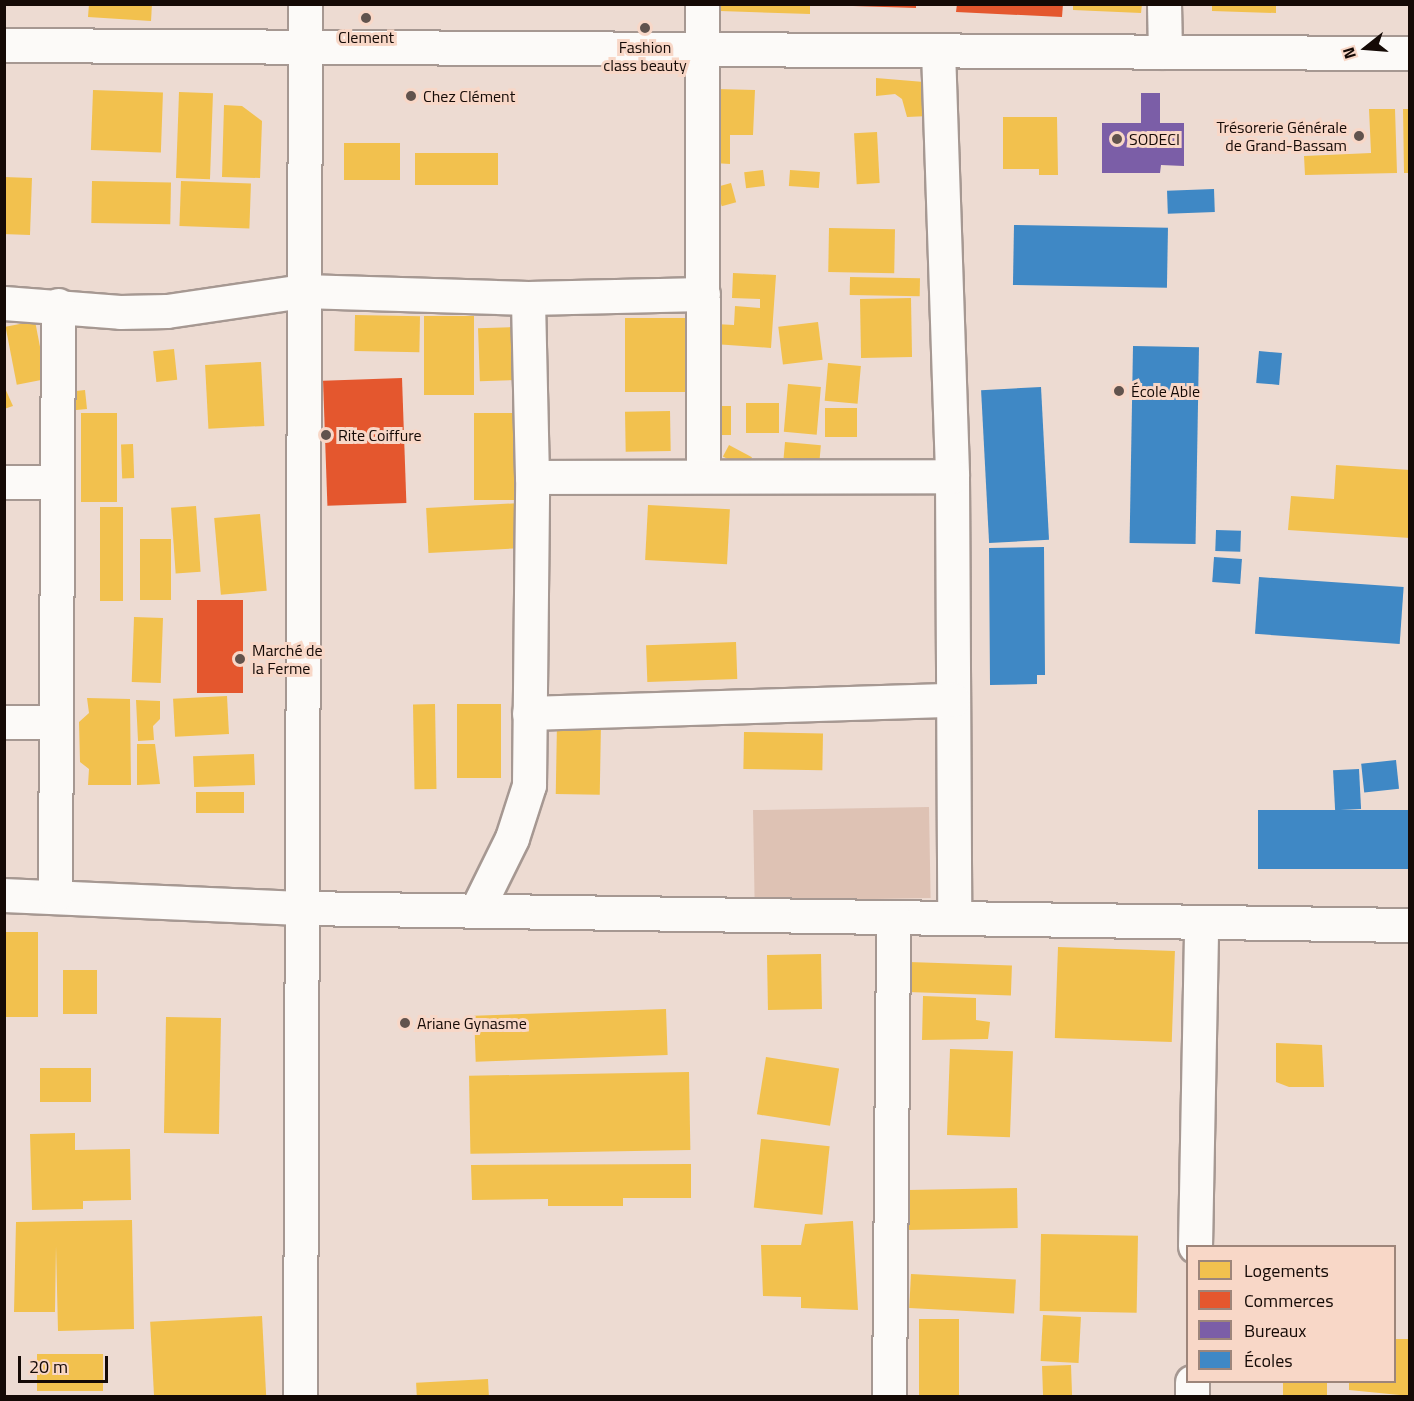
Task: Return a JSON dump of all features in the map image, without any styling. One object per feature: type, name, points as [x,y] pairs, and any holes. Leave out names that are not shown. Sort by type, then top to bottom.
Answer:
[{"type":"street","points":[[300,1396],[305,4]]},
{"type":"street","points":[[702,4],[703,476]]},
{"type":"street","points":[[1164,4],[1165,52]]},
{"type":"street","points":[[4,45],[1410,53]]},
{"type":"street","points":[[938,50],[952,476],[954,918]]},
{"type":"street","points":[[4,303],[58,305],[120,312],[167,311],[303,291],[528,298],[703,294]]},
{"type":"street","points":[[476,911],[524,809],[529,785],[532,477],[528,298]]},
{"type":"street","points":[[55,895],[58,305]]},
{"type":"street","points":[[532,477],[952,476]]},
{"type":"street","points":[[4,482],[57,482]]},
{"type":"street","points":[[529,713],[953,700]]},
{"type":"street","points":[[4,722],[56,722]]},
{"type":"street","points":[[4,895],[55,895],[301,908],[1410,925]]},
{"type":"street","points":[[890,1396],[893,917]]},
{"type":"street","points":[[1195,1245],[1201,922]]},
{"type":"shaded area","points":[[929,807],[931,898],[755,901],[753,810]]},
{"type":"building: Logements","points":[[89,4],[152,4],[151,21],[88,17]]},
{"type":"building: Logements","points":[[720,4],[810,4],[810,14],[720,11]]},
{"type":"building: Logements","points":[[1073,4],[1142,4],[1141,13],[1073,10]]},
{"type":"building: Logements","points":[[1212,4],[1276,4],[1276,13],[1212,11]]},
{"type":"building: Logements","points":[[876,78],[924,82],[929,116],[907,117],[902,99],[895,94],[876,96]]},
{"type":"building: Logements","points":[[716,89],[755,90],[753,135],[730,135],[730,164],[714,163]]},
{"type":"building: Logements","points":[[93,90],[163,92],[161,152],[91,150]]},
{"type":"building: Logements","points":[[179,92],[213,93],[210,179],[176,178]]},
{"type":"building: Logements","points":[[224,105],[242,106],[262,121],[260,178],[222,177]]},
{"type":"building: Logements","points":[[1369,109],[1395,109],[1397,173],[1305,175],[1304,156],[1371,153]]},
{"type":"building: Logements","points":[[1403,109],[1410,109],[1410,173],[1404,173]]},
{"type":"building: Logements","points":[[1003,117],[1057,117],[1058,175],[1039,175],[1039,169],[1003,169]]},
{"type":"building: Logements","points":[[877,132],[880,183],[857,184],[854,133]]},
{"type":"building: Logements","points":[[344,143],[400,143],[400,180],[344,180]]},
{"type":"building: Logements","points":[[415,153],[498,153],[498,185],[415,185]]},
{"type":"building: Logements","points":[[763,170],[765,186],[746,188],[744,172]]},
{"type":"building: Logements","points":[[790,170],[820,172],[819,188],[789,186]]},
{"type":"building: Logements","points":[[4,177],[32,178],[30,235],[4,234]]},
{"type":"building: Logements","points":[[92,181],[171,182],[170,224],[91,223]]},
{"type":"building: Logements","points":[[181,181],[251,183],[249,228],[179,226]]},
{"type":"building: Logements","points":[[731,183],[736,202],[722,206],[717,187]]},
{"type":"building: Logements","points":[[829,228],[895,229],[894,273],[828,272]]},
{"type":"building: Logements","points":[[733,273],[776,275],[771,348],[714,344],[715,324],[734,325],[735,306],[760,308],[760,299],[732,298]]},
{"type":"building: Logements","points":[[850,277],[920,278],[920,296],[850,295]]},
{"type":"building: Logements","points":[[911,298],[912,357],[861,358],[860,299]]},
{"type":"building: Logements","points":[[355,315],[420,316],[419,352],[354,351]]},
{"type":"building: Logements","points":[[424,316],[474,316],[474,395],[424,395]]},
{"type":"building: Logements","points":[[625,318],[689,318],[689,392],[625,392]]},
{"type":"building: Logements","points":[[35,321],[46,379],[17,385],[6,327]]},
{"type":"building: Logements","points":[[818,322],[823,360],[783,365],[778,327]]},
{"type":"building: Logements","points":[[514,327],[516,380],[480,381],[478,328]]},
{"type":"building: Logements","points":[[174,349],[177,380],[156,382],[153,351]]},
{"type":"building: Logements","points":[[261,362],[264,426],[208,429],[205,365]]},
{"type":"building: Logements","points":[[828,363],[861,366],[858,404],[825,401]]},
{"type":"building: Logements","points":[[788,384],[821,387],[817,435],[784,432]]},
{"type":"building: Logements","points":[[4,386],[13,406],[4,409]]},
{"type":"building: Logements","points":[[85,390],[87,409],[71,411],[69,392]]},
{"type":"building: Logements","points":[[746,403],[779,403],[779,433],[746,433]]},
{"type":"building: Logements","points":[[717,406],[731,406],[731,435],[717,435]]},
{"type":"building: Logements","points":[[825,408],[857,408],[857,437],[825,437]]},
{"type":"building: Logements","points":[[670,411],[671,451],[626,452],[625,412]]},
{"type":"building: Logements","points":[[81,413],[117,413],[117,502],[81,502]]},
{"type":"building: Logements","points":[[474,413],[515,413],[515,500],[474,500]]},
{"type":"building: Logements","points":[[785,442],[821,445],[819,461],[784,458]]},
{"type":"building: Logements","points":[[121,444],[133,444],[134,478],[122,478]]},
{"type":"building: Logements","points":[[729,445],[752,457],[746,469],[723,456]]},
{"type":"building: Logements","points":[[1336,465],[1410,470],[1410,538],[1288,530],[1291,496],[1334,499]]},
{"type":"building: Logements","points":[[521,503],[523,548],[428,553],[426,508]]},
{"type":"building: Logements","points":[[648,505],[730,509],[727,564],[645,560]]},
{"type":"building: Logements","points":[[196,506],[201,572],[176,574],[171,508]]},
{"type":"building: Logements","points":[[100,507],[123,507],[123,601],[100,601]]},
{"type":"building: Logements","points":[[260,514],[267,591],[221,595],[214,518]]},
{"type":"building: Logements","points":[[140,539],[171,539],[171,600],[140,600]]},
{"type":"building: Logements","points":[[134,617],[163,618],[161,683],[132,682]]},
{"type":"building: Logements","points":[[736,642],[737,679],[647,682],[646,645]]},
{"type":"building: Logements","points":[[227,696],[229,734],[175,737],[173,699]]},
{"type":"building: Logements","points":[[87,698],[130,699],[131,785],[88,785],[89,769],[80,762],[79,722],[89,713]]},
{"type":"building: Logements","points":[[136,700],[160,701],[160,719],[153,726],[154,740],[138,741]]},
{"type":"building: Logements","points":[[413,704],[435,704],[436,789],[414,789]]},
{"type":"building: Logements","points":[[457,704],[501,704],[501,778],[457,778]]},
{"type":"building: Logements","points":[[557,722],[601,723],[600,795],[556,794]]},
{"type":"building: Logements","points":[[744,732],[823,733],[822,770],[743,769]]},
{"type":"building: Logements","points":[[137,744],[155,744],[160,784],[137,785]]},
{"type":"building: Logements","points":[[254,754],[255,785],[194,787],[193,756]]},
{"type":"building: Logements","points":[[196,792],[244,792],[244,813],[196,813]]},
{"type":"building: Logements","points":[[4,932],[38,932],[38,1017],[4,1017]]},
{"type":"building: Logements","points":[[1058,947],[1175,951],[1172,1042],[1055,1038]]},
{"type":"building: Logements","points":[[821,954],[822,1009],[768,1010],[767,955]]},
{"type":"building: Logements","points":[[909,962],[1012,966],[1011,996],[908,992]]},
{"type":"building: Logements","points":[[63,970],[97,970],[97,1014],[63,1014]]},
{"type":"building: Logements","points":[[923,996],[976,998],[976,1020],[990,1022],[988,1039],[922,1040]]},
{"type":"building: Logements","points":[[666,1009],[668,1055],[476,1062],[474,1016]]},
{"type":"building: Logements","points":[[166,1017],[221,1018],[219,1134],[164,1133]]},
{"type":"building: Logements","points":[[1276,1043],[1322,1045],[1324,1087],[1289,1087],[1276,1082]]},
{"type":"building: Logements","points":[[950,1049],[1013,1051],[1010,1137],[947,1135]]},
{"type":"building: Logements","points":[[766,1057],[839,1069],[830,1126],[757,1114]]},
{"type":"building: Logements","points":[[40,1068],[91,1068],[91,1102],[40,1102]]},
{"type":"building: Logements","points":[[689,1072],[690,1150],[470,1154],[469,1076]]},
{"type":"building: Logements","points":[[75,1133],[75,1150],[130,1149],[131,1200],[83,1201],[83,1209],[32,1210],[30,1134]]},
{"type":"building: Logements","points":[[761,1139],[830,1146],[822,1215],[754,1208]]},
{"type":"building: Logements","points":[[691,1164],[691,1198],[623,1198],[623,1206],[548,1206],[548,1199],[472,1200],[471,1165]]},
{"type":"building: Logements","points":[[1017,1188],[1018,1228],[909,1230],[908,1190]]},
{"type":"building: Logements","points":[[132,1220],[134,1329],[58,1331],[56,1246],[55,1312],[14,1312],[16,1222]]},
{"type":"building: Logements","points":[[853,1221],[858,1310],[801,1308],[801,1297],[763,1296],[761,1245],[801,1245],[805,1224]]},
{"type":"building: Logements","points":[[1041,1234],[1138,1236],[1137,1313],[1040,1311]]},
{"type":"building: Logements","points":[[911,1274],[1016,1279],[1014,1313],[909,1308]]},
{"type":"building: Logements","points":[[1043,1315],[1081,1317],[1079,1363],[1041,1361]]},
{"type":"building: Logements","points":[[262,1316],[266,1396],[154,1396],[150,1322]]},
{"type":"building: Logements","points":[[919,1319],[959,1319],[959,1396],[919,1396]]},
{"type":"building: Logements","points":[[1396,1339],[1410,1339],[1410,1396],[1349,1390],[1349,1383],[1396,1383]]},
{"type":"building: Logements","points":[[37,1354],[103,1354],[103,1391],[37,1391]]},
{"type":"building: Logements","points":[[1071,1365],[1072,1396],[1043,1396],[1042,1366]]},
{"type":"building: Logements","points":[[488,1379],[489,1396],[417,1396],[416,1383]]},
{"type":"building: Logements","points":[[1283,1383],[1327,1383],[1327,1396],[1283,1396]]},
{"type":"building: Commerces","points":[[853,4],[916,4],[916,8],[853,6]]},
{"type":"building: Commerces","points":[[957,4],[1063,4],[1062,17],[956,12]]},
{"type":"building: Commerces","points":[[402,378],[406,503],[327,506],[323,381]]},
{"type":"building: Commerces","points":[[197,600],[243,600],[243,693],[197,693]]},
{"type":"building: Bureaux","points":[[1141,93],[1160,93],[1160,123],[1184,123],[1184,166],[1161,165],[1160,173],[1102,173],[1102,123],[1141,123]]},
{"type":"building: Écoles","points":[[1214,189],[1215,212],[1168,214],[1167,191]]},
{"type":"building: Écoles","points":[[1014,225],[1168,228],[1167,288],[1013,285]]},
{"type":"building: Écoles","points":[[1133,346],[1199,347],[1196,544],[1130,543]]},
{"type":"building: Écoles","points":[[1259,351],[1282,353],[1279,385],[1256,383]]},
{"type":"building: Écoles","points":[[1041,387],[1049,540],[989,543],[981,390]]},
{"type":"building: Écoles","points":[[1216,530],[1241,531],[1240,552],[1215,551]]},
{"type":"building: Écoles","points":[[1044,547],[1045,675],[1037,675],[1037,684],[990,685],[989,548]]},
{"type":"building: Écoles","points":[[1214,557],[1242,559],[1240,584],[1212,582]]},
{"type":"building: Écoles","points":[[1259,577],[1404,587],[1400,644],[1255,634]]},
{"type":"building: Écoles","points":[[1396,760],[1399,789],[1364,792],[1361,764]]},
{"type":"building: Écoles","points":[[1359,769],[1361,809],[1335,810],[1333,770]]},
{"type":"building: Écoles","points":[[1258,810],[1410,810],[1410,869],[1258,869]]},
{"type":"place","name":"Clement","points":[[366,18]]},
{"type":"place","name":"Fashion class beauty","points":[[645,28]]},
{"type":"place","name":"Chez Clément","points":[[411,96]]},
{"type":"place","name":"Trésorerie Générale de Grand-Bassam","points":[[1359,136]]},
{"type":"place","name":"SODECI","points":[[1117,139]]},
{"type":"place","name":"École Able","points":[[1119,391]]},
{"type":"place","name":"Rite Coiffure","points":[[326,435]]},
{"type":"place","name":"Marché de la Ferme","points":[[240,659]]},
{"type":"place","name":"Ariane Gynasme","points":[[405,1023]]}]
